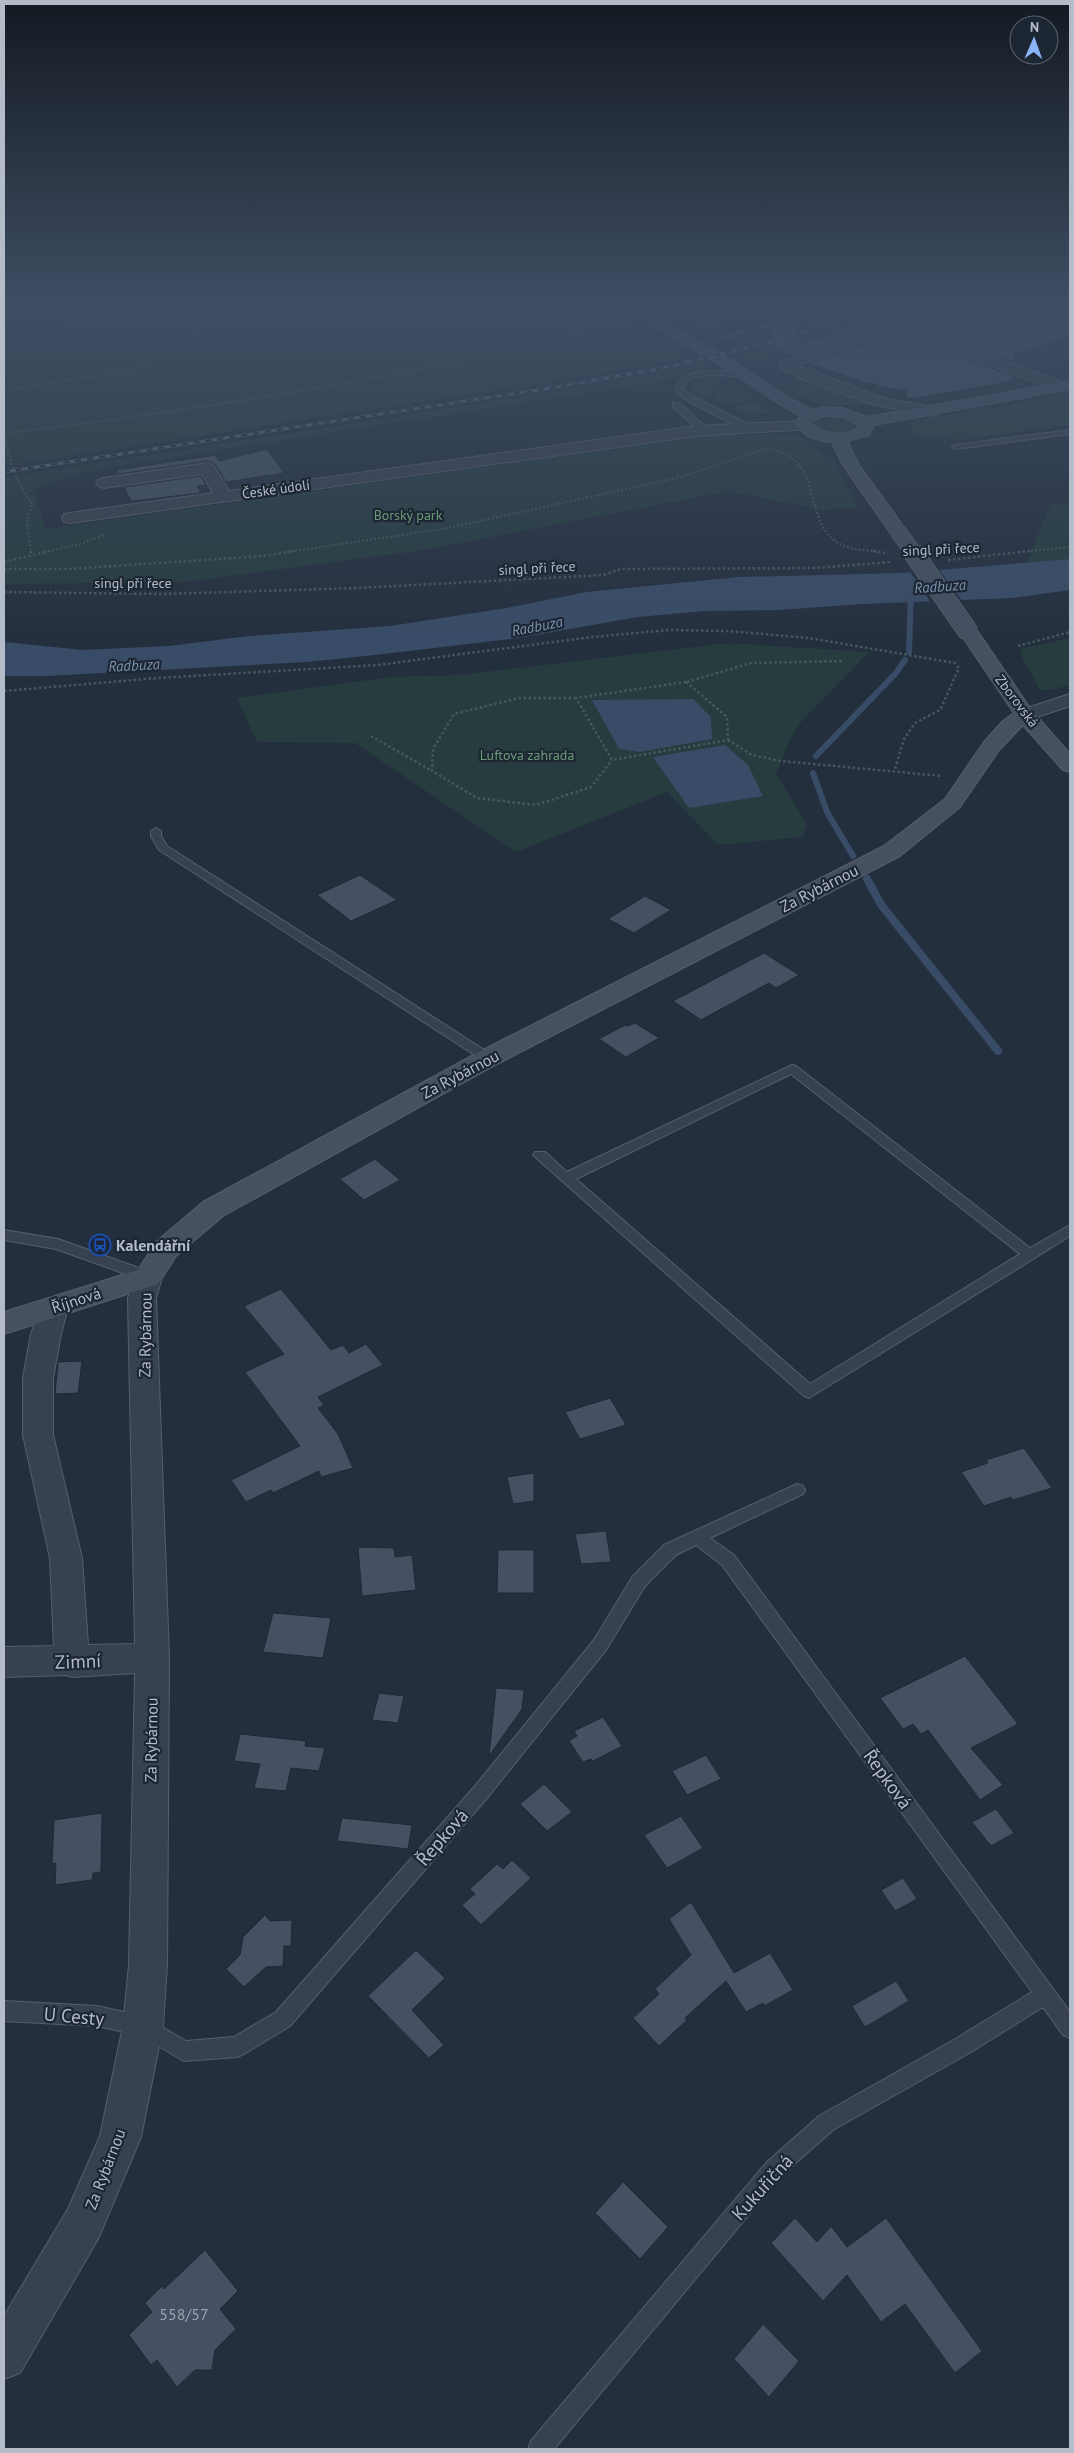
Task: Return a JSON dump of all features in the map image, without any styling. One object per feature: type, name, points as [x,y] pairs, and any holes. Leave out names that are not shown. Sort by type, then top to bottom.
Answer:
[{"type":"street","points":[[803,416],[816,434],[837,437],[861,433],[866,428],[865,422]]},
{"type":"street","points":[[808,421],[827,416]]},
{"type":"street","points":[[856,416],[865,422],[899,416]]},
{"type":"street","name":"České údolí","points":[[70,518],[705,431],[750,429],[808,421]]},
{"type":"street","name":"Zborovská","points":[[837,437],[851,465],[1025,715],[1070,766]]},
{"type":"street","name":"České údolí","points":[[104,483],[207,468],[224,497]]},
{"type":"street","points":[[1025,715],[1070,700]]},
{"type":"street","name":"Za Rybárnou","points":[[4,2357],[83,2224],[120,2137],[144,2026],[148,1965],[152,1658],[142,1298],[148,1277],[166,1249],[213,1209],[488,1058],[892,851],[954,803],[991,746],[1010,725],[1025,715]]},
{"type":"street","name":"Říjnová","points":[[4,1323],[148,1277]]},
{"type":"street","points":[[54,1307],[46,1334],[38,1378],[38,1435],[66,1558],[72,1662]]},
{"type":"street","name":"Zimní","points":[[4,1662],[72,1662],[152,1658]]},
{"type":"lane","points":[[689,416],[705,431]]},
{"type":"lane","points":[[725,416],[750,429]]},
{"type":"lane","points":[[956,447],[1070,432]]},
{"type":"lane","points":[[156,831],[156,836],[163,848],[488,1058]]},
{"type":"lane","points":[[566,1178],[792,1069],[1030,1255]]},
{"type":"lane","points":[[540,1156],[809,1392],[1070,1230]]},
{"type":"lane","points":[[4,1235],[58,1244],[148,1277]]},
{"type":"lane","name":"Řepková","points":[[144,2026],[184,2050],[237,2047],[283,2019],[493,1776],[600,1645],[639,1581],[670,1550],[797,1490]]},
{"type":"lane","name":"Řepková","points":[[697,1537],[728,1560],[1070,2028]]},
{"type":"lane","name":"Kukuřičná","points":[[539,2449],[774,2170],[826,2123],[964,2045],[1045,1995]]},
{"type":"lane","name":"U Cesty","points":[[4,2011],[97,2016],[144,2026]]},
{"type":"path","points":[[30,554],[26,520],[33,504],[23,493],[12,467],[4,433],[149,416]]},
{"type":"path","points":[[4,569],[69,569],[263,556],[442,529],[681,477],[779,445]]},
{"type":"path","points":[[774,450],[794,459],[815,502],[821,524],[829,535],[838,543],[886,553]]},
{"type":"path","points":[[4,562],[30,554],[79,546],[91,541],[119,528],[124,522],[120,518],[123,511]]},
{"type":"path","name":"singl při řece","points":[[945,560],[1070,547]]},
{"type":"path","name":"singl při řece","points":[[4,592],[162,594],[357,588],[602,574],[621,570],[700,567],[816,568],[897,562]]},
{"type":"path","points":[[4,691],[190,676],[320,670],[400,663],[475,655],[564,639],[640,631],[709,630],[799,638],[872,647],[919,658],[955,662],[959,668],[940,710],[916,723],[904,740],[894,772]]},
{"type":"path","points":[[1018,646],[1070,632]]},
{"type":"path","points":[[432,771],[433,749],[454,714],[519,698],[576,698],[686,682],[752,663],[843,661]]},
{"type":"path","points":[[686,682],[727,717],[728,740]]},
{"type":"path","points":[[576,698],[612,760]]},
{"type":"path","points":[[371,736],[477,798],[536,805],[591,787],[612,760],[728,740],[752,755],[781,762],[970,779]]},
{"type":"green space","points":[[4,416],[326,416],[4,466]]},
{"type":"green space","name":"Borský park","points":[[395,416],[435,416],[118,466],[74,475],[35,489],[45,529],[702,436],[783,434],[798,436],[834,462],[859,507],[822,510],[729,491],[424,550],[186,582],[4,584],[4,477]]},
{"type":"green space","points":[[938,416],[1070,416],[1070,425],[958,440],[912,435],[911,421]]},
{"type":"green space","points":[[825,419],[851,421],[855,425],[852,429],[836,433],[814,426],[815,421]]},
{"type":"green space","points":[[1070,502],[1070,559],[1027,563],[1050,505]]},
{"type":"green space","points":[[1070,638],[1070,685],[1051,690],[1040,690],[1023,659],[1020,649]]},
{"type":"green space","name":"Luftova zahrada","points":[[728,643],[869,652],[800,723],[788,744],[776,774],[807,824],[803,837],[718,845],[667,792],[516,852],[355,743],[257,742],[237,698],[390,677],[460,675]]},
{"type":"water","name":"Radbuza","points":[[1070,559],[1070,590],[1012,598],[863,604],[778,610],[704,611],[638,617],[518,638],[307,662],[47,676],[4,676],[4,642],[83,650],[169,646],[249,636],[390,626],[507,608],[587,592],[738,577],[901,573]]},
{"type":"water","points":[[693,699],[711,717],[712,739],[640,752],[619,749],[592,700]]},
{"type":"water","points":[[725,745],[748,765],[763,796],[689,808],[653,757]]},
{"type":"pier","points":[[938,568],[962,601],[931,603],[909,570]]},
{"type":"building","points":[[267,449],[284,473],[226,482],[215,464],[208,461],[118,474],[116,470],[216,455],[219,461]]},
{"type":"building","points":[[201,476],[206,485],[197,486],[201,493],[131,501],[124,487]]},
{"type":"building","points":[[360,875],[397,900],[351,921],[317,895]]},
{"type":"building","points":[[645,896],[671,910],[634,933],[608,919]]},
{"type":"building","points":[[764,953],[799,975],[776,988],[769,983],[701,1020],[673,1001]]},
{"type":"building","points":[[635,1023],[659,1038],[626,1057],[599,1039],[625,1025],[628,1026]]},
{"type":"building","points":[[375,1159],[400,1180],[364,1200],[340,1179]]},
{"type":"building","points":[[281,1289],[331,1350],[343,1345],[349,1353],[366,1344],[383,1365],[318,1397],[324,1405],[318,1408],[338,1434],[353,1468],[321,1477],[319,1471],[273,1493],[271,1490],[246,1502],[231,1480],[300,1446],[245,1372],[284,1354],[244,1306]]},
{"type":"building","points":[[82,1361],[78,1393],[55,1394],[58,1362]]},
{"type":"building","points":[[610,1398],[626,1425],[580,1439],[565,1412]]},
{"type":"building","points":[[1024,1448],[1052,1488],[1013,1500],[1011,1497],[984,1506],[961,1472],[988,1463],[986,1460]]},
{"type":"building","points":[[534,1473],[534,1501],[513,1504],[507,1477]]},
{"type":"building","points":[[606,1531],[611,1562],[581,1564],[575,1534]]},
{"type":"building","points":[[358,1547],[394,1548],[395,1557],[412,1555],[416,1590],[362,1596]]},
{"type":"building","points":[[498,1550],[534,1550],[534,1593],[497,1593]]},
{"type":"building","points":[[273,1613],[331,1618],[323,1658],[263,1652]]},
{"type":"building","points":[[965,1656],[1018,1724],[971,1748],[1003,1785],[980,1800],[928,1730],[921,1734],[913,1724],[903,1729],[880,1698]]},
{"type":"building","points":[[496,1688],[524,1690],[522,1709],[489,1756]]},
{"type":"building","points":[[379,1693],[404,1696],[398,1723],[372,1720]]},
{"type":"building","points":[[603,1717],[622,1746],[593,1761],[591,1759],[583,1762],[569,1741],[577,1736],[574,1731]]},
{"type":"building","points":[[240,1734],[306,1741],[305,1746],[325,1748],[319,1771],[291,1768],[286,1791],[254,1788],[260,1764],[234,1761]]},
{"type":"building","points":[[706,1755],[721,1779],[687,1795],[672,1771]]},
{"type":"building","points":[[544,1784],[572,1812],[547,1831],[520,1804]]},
{"type":"building","points":[[996,1809],[1014,1833],[991,1846],[972,1822]]},
{"type":"building","points":[[102,1813],[101,1872],[93,1873],[92,1880],[55,1885],[56,1863],[52,1864],[54,1820]]},
{"type":"building","points":[[681,1816],[703,1848],[667,1868],[644,1835]]},
{"type":"building","points":[[342,1818],[412,1825],[408,1849],[337,1841]]},
{"type":"building","points":[[512,1860],[531,1878],[481,1925],[462,1905],[475,1894],[470,1889],[497,1864],[503,1869]]},
{"type":"building","points":[[903,1878],[917,1899],[895,1911],[881,1890]]},
{"type":"building","points":[[691,1902],[734,1973],[770,1953],[793,1990],[764,2006],[763,2003],[746,2012],[726,1981],[685,2018],[687,2020],[659,2046],[633,2018],[659,1994],[655,1989],[691,1955],[669,1919]]},
{"type":"building","points":[[265,1915],[270,1921],[292,1920],[291,1946],[284,1946],[283,1966],[266,1967],[244,1987],[226,1969],[240,1955],[243,1937]]},
{"type":"building","points":[[416,1950],[445,1978],[412,2010],[444,2045],[429,2058],[368,1996]]},
{"type":"building","points":[[896,1981],[909,2001],[865,2027],[852,2006]]},
{"type":"building","points":[[623,2182],[668,2227],[640,2259],[595,2213]]},
{"type":"building","points":[[795,2218],[817,2242],[831,2226],[847,2247],[886,2218],[982,2351],[955,2373],[905,2304],[881,2322],[847,2275],[823,2301],[771,2243]]},
{"type":"building","points":[[205,2250],[238,2291],[220,2309],[236,2329],[215,2350],[212,2370],[195,2370],[177,2387],[157,2360],[151,2365],[129,2335],[152,2312],[145,2303],[162,2286],[164,2289]]},
{"type":"building","points":[[763,2324],[799,2361],[769,2397],[734,2359]]},
{"type":"waterway","name":"Radbuza","points":[[909,652],[911,590]]},
{"type":"waterway","points":[[816,756],[896,673],[905,660]]},
{"type":"waterway","points":[[813,773],[827,812],[853,856]]},
{"type":"waterway","points":[[867,879],[882,906],[998,1051]]},
{"type":"railway","points":[[4,472],[365,416]]},
{"type":"place","name":"Kalendářní","points":[[100,1245]]}]
